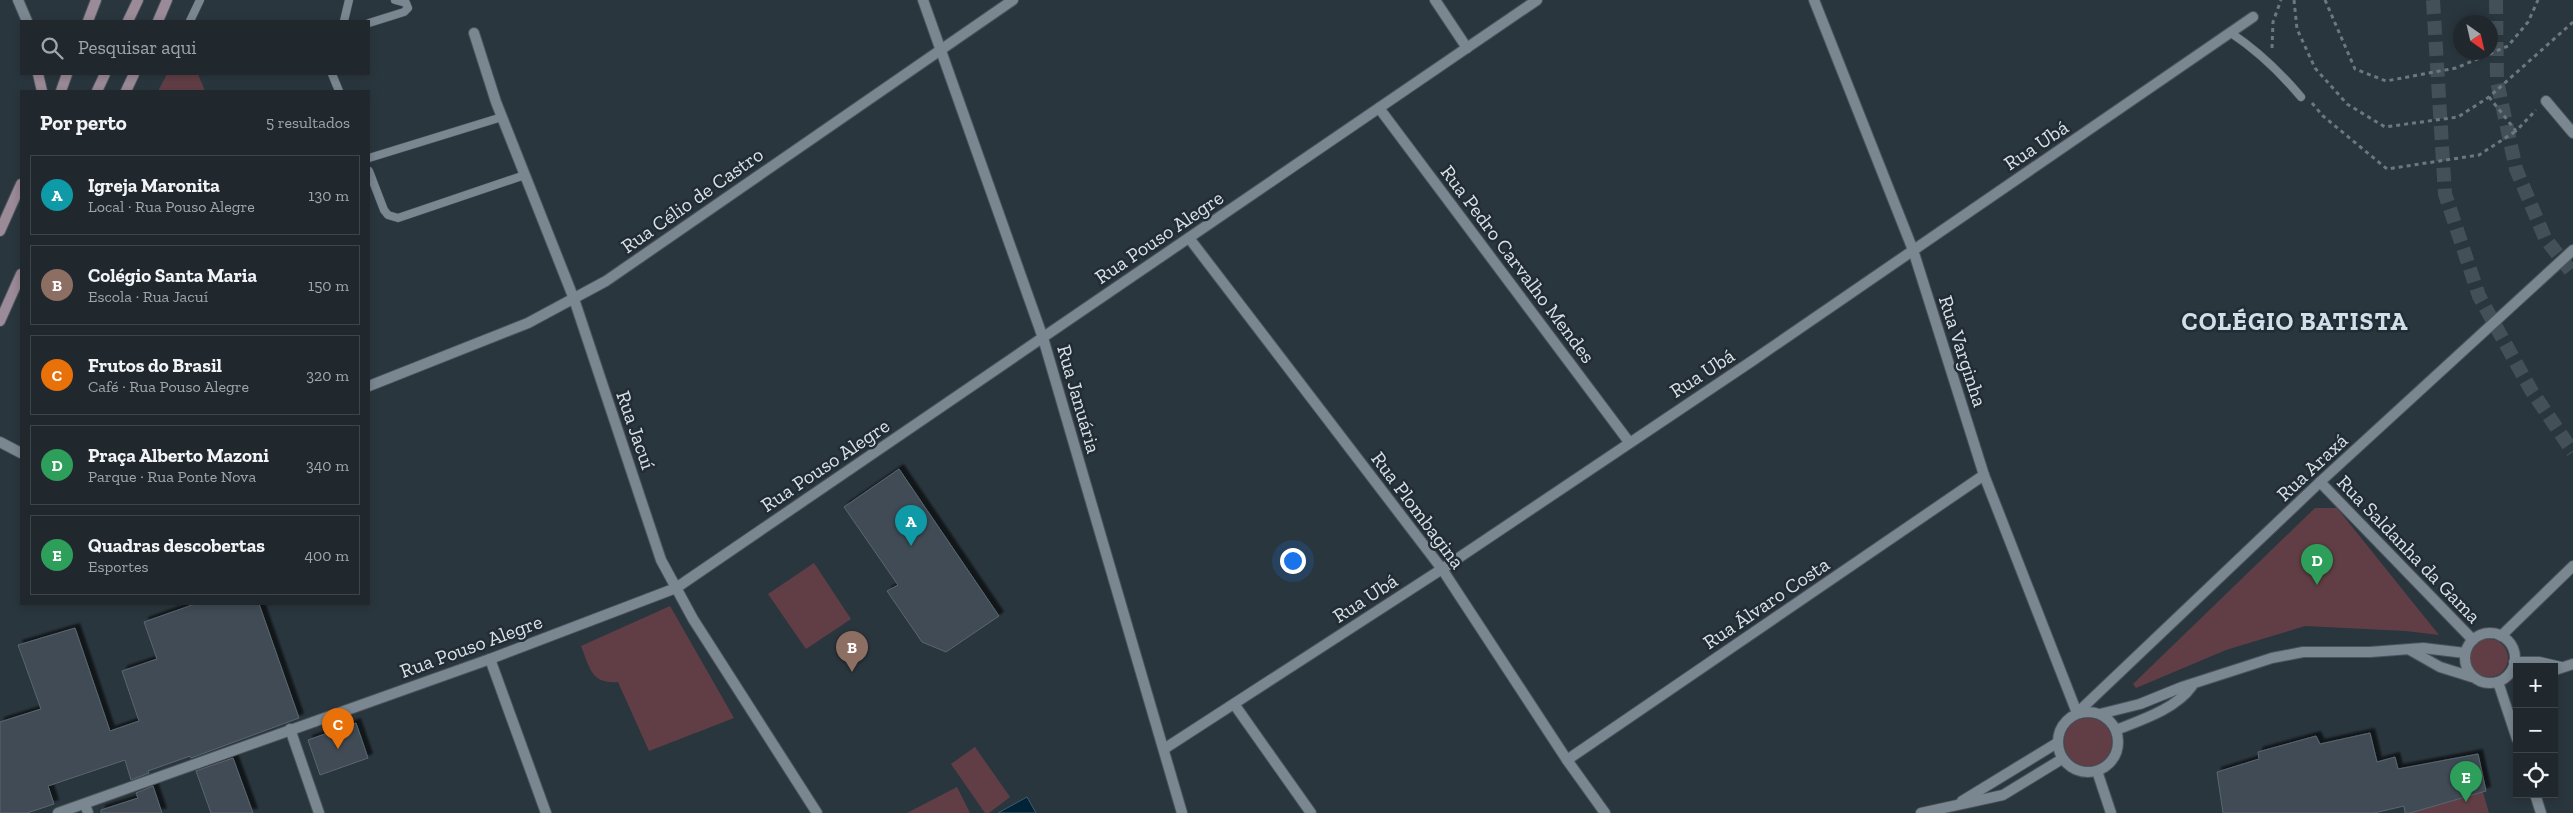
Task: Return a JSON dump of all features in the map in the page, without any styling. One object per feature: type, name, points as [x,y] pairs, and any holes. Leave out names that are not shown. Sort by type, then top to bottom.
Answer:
[{"type":"main road","points":[[88,20],[96,0]]},
{"type":"main road","points":[[128,20],[138,0]]},
{"type":"main road","points":[[158,20],[167,0]]},
{"type":"main road","points":[[38,75],[42,90]]},
{"type":"main road","points":[[61,90],[67,75]]},
{"type":"main road","points":[[98,90],[105,75]]},
{"type":"main road","points":[[126,90],[134,75]]},
{"type":"main road","points":[[0,231],[20,186]]},
{"type":"main road","points":[[0,321],[20,276]]},
{"type":"street","points":[[18,0],[27,20]]},
{"type":"street","name":"Rua Januária","points":[[924,0],[1043,338],[1182,813]]},
{"type":"street","name":"Rua Célio de Castro","points":[[370,386],[528,323],[574,299],[612,276],[1013,0]]},
{"type":"street","points":[[1435,0],[1467,48]]},
{"type":"street","name":"Rua Pouso Alegre","points":[[58,813],[87,808],[290,729],[490,659],[676,588],[1537,0]]},
{"type":"street","name":"Rua Varginha","points":[[1814,0],[1913,250],[1984,475],[2077,713]]},
{"type":"street","name":"Rua Ubá","points":[[1164,749],[1442,569],[1752,361],[2253,17]]},
{"type":"street","name":"Rua Jacuí","points":[[474,33],[502,117],[574,299],[661,560],[693,619],[817,813]]},
{"type":"street","points":[[2546,101],[2573,133]]},
{"type":"street","name":"Rua Pedro Carvalho Mendes","points":[[1380,108],[1629,442]]},
{"type":"street","name":"Rua Plombagina","points":[[1189,238],[1442,569],[1567,760],[1605,813]]},
{"type":"street","name":"Rua Araxá","points":[[2077,713],[2320,482],[2573,250]]},
{"type":"street","points":[[0,442],[20,452]]},
{"type":"street","name":"Rua Álvaro Costa","points":[[1567,760],[1984,475]]},
{"type":"street","name":"Rua Saldanha da Gama","points":[[2320,482],[2472,640]]},
{"type":"street","points":[[2502,636],[2573,566]]},
{"type":"street","points":[[2472,677],[2466,666],[2465,653],[2472,640],[2486,633],[2502,636],[2512,647],[2514,662],[2507,680],[2513,715]]},
{"type":"street","points":[[2100,714],[2112,723],[2116,730],[2118,738],[2115,755],[2104,768],[2097,771],[2078,771],[2062,759],[2057,743],[2062,725],[2077,713],[2100,714],[2140,704],[2182,687],[2192,686],[2272,658],[2303,652],[2436,649],[2465,653]]},
{"type":"street","points":[[2410,650],[2440,667],[2472,677],[2484,683],[2507,680]]},
{"type":"street","points":[[490,659],[546,813]]},
{"type":"street","points":[[2514,662],[2542,663]]},
{"type":"street","points":[[2558,668],[2573,664]]},
{"type":"street","points":[[2116,730],[2148,718],[2185,694],[2192,686]]},
{"type":"street","points":[[1234,704],[1311,813]]},
{"type":"street","points":[[290,729],[319,813]]},
{"type":"street","points":[[1954,806],[2057,743]]},
{"type":"street","points":[[1921,813],[2003,795],[2062,759]]},
{"type":"street","points":[[2097,771],[2111,813]]},
{"type":"street","points":[[2536,798],[2541,813]]},
{"type":"lane","points":[[190,20],[200,0]]},
{"type":"lane","points":[[344,20],[349,0]]},
{"type":"lane","points":[[370,23],[404,12],[408,8],[406,3],[395,0]]},
{"type":"lane","points":[[2230,33],[2257,51],[2301,97]]},
{"type":"lane","points":[[332,75],[339,90]]},
{"type":"lane","points":[[370,158],[502,117]]},
{"type":"lane","points":[[370,174],[384,210],[388,215],[398,218],[525,175]]},
{"type":"path","points":[[2272,51],[2272,22],[2281,0]]},
{"type":"path","points":[[2294,0],[2297,30],[2315,68],[2347,104],[2385,127],[2458,117],[2489,96],[2573,22]]},
{"type":"path","points":[[2325,0],[2355,69],[2386,81],[2456,68],[2508,46],[2528,22],[2538,0]]},
{"type":"path","points":[[2489,96],[2516,131]]},
{"type":"path","points":[[2311,102],[2323,116],[2387,169],[2479,154],[2516,131],[2546,101]]},
{"type":"shaded area","points":[[166,75],[198,75],[205,90],[159,90]]},
{"type":"shaded area","points":[[2315,508],[2337,508],[2439,635],[2406,631],[2305,626],[2226,650],[2136,688],[2133,684]]},
{"type":"shaded area","points":[[814,563],[851,619],[806,649],[768,594]]},
{"type":"shaded area","points":[[670,606],[734,718],[649,751],[618,682],[609,682],[597,677],[590,668],[581,646]]},
{"type":"shaded area","points":[[2489,639],[2502,645],[2508,658],[2502,671],[2489,677],[2476,671],[2470,658],[2476,645]]},
{"type":"shaded area","points":[[2088,718],[2097,720],[2105,725],[2110,733],[2112,742],[2110,751],[2105,759],[2097,764],[2088,766],[2079,764],[2071,759],[2066,751],[2064,742],[2066,733],[2071,725],[2079,720]]},
{"type":"shaded area","points":[[975,747],[1010,797],[989,813],[985,813],[951,764]]},
{"type":"shaded area","points":[[957,787],[970,813],[907,813]]},
{"type":"shaded area","points":[[2483,792],[2489,813],[2409,813]]},
{"type":"water","points":[[1027,797],[1036,813],[998,813]]},
{"type":"building","points":[[899,469],[999,616],[946,652],[922,642],[887,591],[898,585],[844,507]]},
{"type":"building","points":[[192,605],[259,605],[299,718],[191,758],[190,756],[148,771],[149,773],[131,780],[125,760],[48,786],[54,804],[27,813],[0,813],[0,722],[41,709],[18,645],[75,628],[110,731],[139,721],[122,671],[157,659],[144,622]]},
{"type":"building","points":[[356,723],[368,758],[320,775],[308,740]]},
{"type":"building","points":[[2370,733],[2377,762],[2395,757],[2398,769],[2478,754],[2486,791],[2410,813],[2405,813],[2404,806],[2374,813],[2223,813],[2217,772],[2259,759],[2258,752],[2316,736],[2320,744]]},
{"type":"building","points":[[233,758],[253,813],[211,813],[196,771]]},
{"type":"building","points":[[153,786],[162,813],[101,813],[101,810],[138,798],[136,793]]},
{"type":"tunnel","points":[[2433,0],[2445,194],[2479,296],[2531,390],[2573,452]]},
{"type":"tunnel","points":[[2496,0],[2497,81],[2516,169],[2545,238],[2573,274]]},
{"type":"place","name":"Igreja Maronita","points":[[911,546]]},
{"type":"place","name":"Praça Alberto Mazoni","points":[[2317,585]]},
{"type":"place","name":"Colégio Santa Maria","points":[[852,672]]},
{"type":"place","name":"Frutos do Brasil","points":[[338,749]]},
{"type":"place","name":"Quadras descobertas","points":[[2466,802]]},
{"type":"district","name":"COLÉGIO BATISTA","points":[[2295,321]]}]
